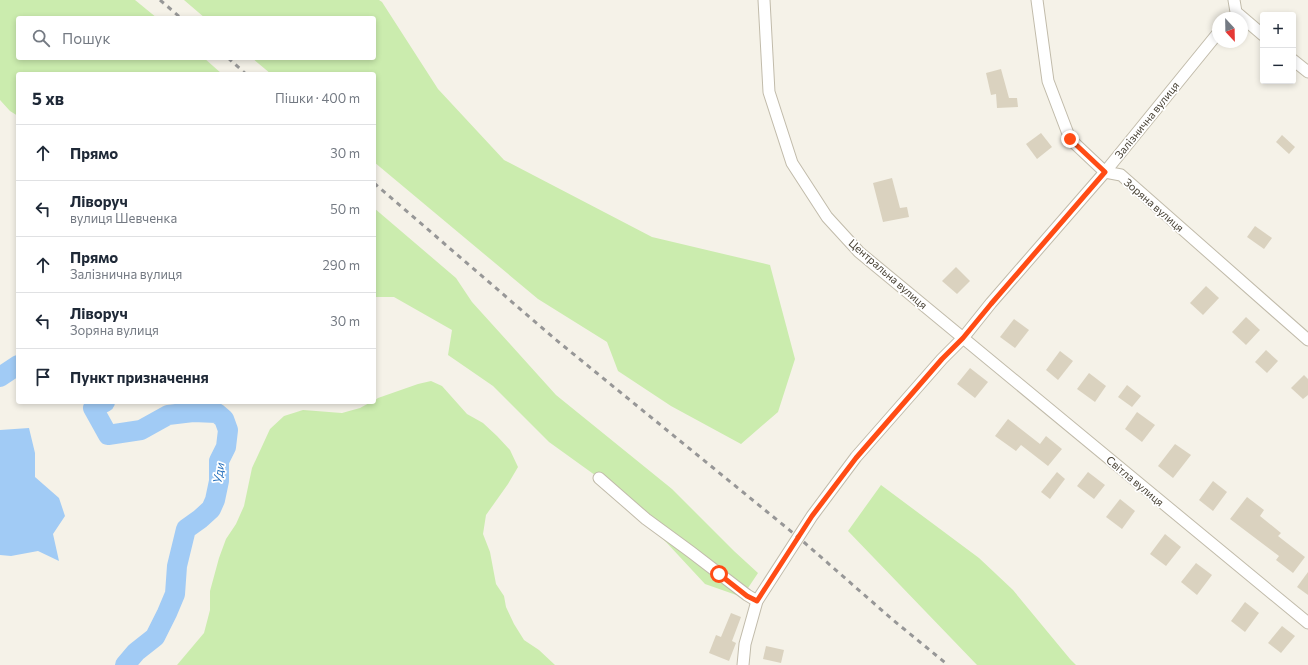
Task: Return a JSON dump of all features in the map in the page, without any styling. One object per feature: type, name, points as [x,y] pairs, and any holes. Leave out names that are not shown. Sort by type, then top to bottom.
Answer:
[{"type":"street","name":"Центральна вулиця","points":[[764,0],[769,92],[792,164],[827,217],[859,252],[963,338]]},
{"type":"street","name":"Зоряна вулиця","points":[[1037,0],[1048,81],[1070,139],[1105,172],[1121,175],[1308,340]]},
{"type":"street","points":[[1233,12],[1234,0]]},
{"type":"street","points":[[1248,25],[1260,33]]},
{"type":"street","name":"Залізнична вулиця","points":[[743,665],[745,644],[757,601],[812,516],[856,458],[942,359],[963,338],[1105,172],[1212,40]]},
{"type":"street","points":[[1296,62],[1308,72]]},
{"type":"street","name":"Світла вулиця","points":[[963,338],[1308,623]]},
{"type":"street","points":[[599,478],[646,519],[747,596],[757,601]]},
{"type":"green space","points":[[0,0],[135,0],[155,16],[16,16],[16,60],[206,60],[220,72],[16,72],[16,115],[10,111],[0,100]]},
{"type":"green space","points":[[184,0],[379,0],[382,2],[438,89],[504,160],[652,237],[770,265],[795,359],[778,412],[741,444],[671,406],[618,371],[607,342],[538,299],[376,164],[376,72],[269,72],[254,60],[376,60],[376,16],[203,16]]},
{"type":"green space","points":[[376,210],[456,278],[472,302],[556,395],[672,489],[758,573],[742,597],[705,584],[666,542],[605,486],[599,478],[549,442],[493,386],[448,355],[452,330],[394,297],[376,297]]},
{"type":"green space","points":[[431,381],[442,386],[467,414],[483,423],[510,450],[518,467],[486,515],[483,534],[490,552],[496,584],[504,596],[506,607],[514,624],[524,640],[539,650],[555,665],[177,665],[204,633],[210,610],[210,591],[219,558],[226,539],[236,524],[244,506],[252,468],[270,429],[284,416],[303,410],[342,413],[360,408],[367,404],[376,404],[376,400],[378,398]]},
{"type":"green space","points":[[881,485],[979,558],[1013,590],[1076,665],[977,665],[848,531]]},
{"type":"water","points":[[29,428],[35,453],[35,477],[59,498],[65,516],[53,534],[59,561],[38,551],[11,556],[0,555],[0,430]]},
{"type":"building","points":[[1001,69],[1009,98],[1017,98],[1018,107],[997,108],[996,94],[991,95],[986,73]]},
{"type":"building","points":[[1041,133],[1052,147],[1037,159],[1026,144]]},
{"type":"building","points":[[1282,135],[1295,147],[1289,154],[1276,142]]},
{"type":"building","points":[[892,178],[900,208],[907,207],[909,217],[883,222],[873,183]]},
{"type":"building","points":[[1255,226],[1272,238],[1264,249],[1247,237]]},
{"type":"building","points":[[956,267],[970,281],[957,294],[942,281]]},
{"type":"building","points":[[1206,286],[1219,298],[1203,315],[1190,303]]},
{"type":"building","points":[[1246,317],[1260,330],[1246,345],[1232,332]]},
{"type":"building","points":[[1014,319],[1029,330],[1015,348],[1000,337]]},
{"type":"building","points":[[1266,350],[1278,361],[1267,373],[1255,362]]},
{"type":"building","points":[[1060,351],[1073,361],[1058,380],[1046,370]]},
{"type":"building","points":[[970,368],[988,382],[975,398],[957,384]]},
{"type":"building","points":[[1089,373],[1106,386],[1095,402],[1077,389]]},
{"type":"building","points":[[1304,375],[1308,379],[1308,395],[1303,399],[1291,388]]},
{"type":"building","points":[[1127,385],[1141,396],[1132,407],[1118,397]]},
{"type":"building","points":[[1137,412],[1155,425],[1142,442],[1125,429]]},
{"type":"building","points":[[1008,419],[1040,444],[1046,436],[1062,449],[1048,466],[1021,445],[1016,451],[995,436]]},
{"type":"building","points":[[1175,444],[1191,455],[1173,478],[1158,466]]},
{"type":"building","points":[[1057,472],[1065,479],[1050,499],[1041,492]]},
{"type":"building","points":[[1088,472],[1105,485],[1094,499],[1077,486]]},
{"type":"building","points":[[1213,481],[1227,492],[1213,511],[1199,500]]},
{"type":"building","points":[[1247,497],[1264,510],[1260,516],[1281,533],[1278,536],[1305,557],[1293,573],[1276,560],[1279,556],[1230,519]]},
{"type":"building","points":[[1120,499],[1135,511],[1122,529],[1106,517]]},
{"type":"building","points":[[1165,534],[1181,547],[1166,566],[1150,554]]},
{"type":"building","points":[[1196,563],[1212,575],[1197,595],[1181,582]]},
{"type":"building","points":[[1308,572],[1308,595],[1297,587]]},
{"type":"building","points":[[1245,602],[1259,613],[1245,632],[1231,621]]},
{"type":"building","points":[[731,613],[741,617],[732,641],[736,643],[729,661],[709,653],[716,635],[721,637]]},
{"type":"building","points":[[1282,626],[1295,636],[1281,653],[1268,643]]},
{"type":"building","points":[[766,646],[784,650],[781,663],[763,659]]},
{"type":"waterway","name":"Уди","points":[[0,377],[16,366]]},
{"type":"waterway","name":"Уди","points":[[101,404],[93,408],[108,435],[141,430],[168,415],[193,412],[217,413],[224,419],[228,430],[226,447],[219,461],[219,481],[215,500],[211,509],[186,529],[177,566],[175,594],[167,613],[155,637],[136,652],[125,665]]},
{"type":"railway","points":[[160,0],[179,16]]},
{"type":"railway","points":[[230,60],[244,72]]},
{"type":"railway","points":[[376,185],[555,339],[798,537],[893,620],[948,665]]},
{"type":"route","points":[[719,574],[747,596],[757,601],[812,516],[856,458],[942,359],[963,338],[1105,172],[1070,139]]}]
